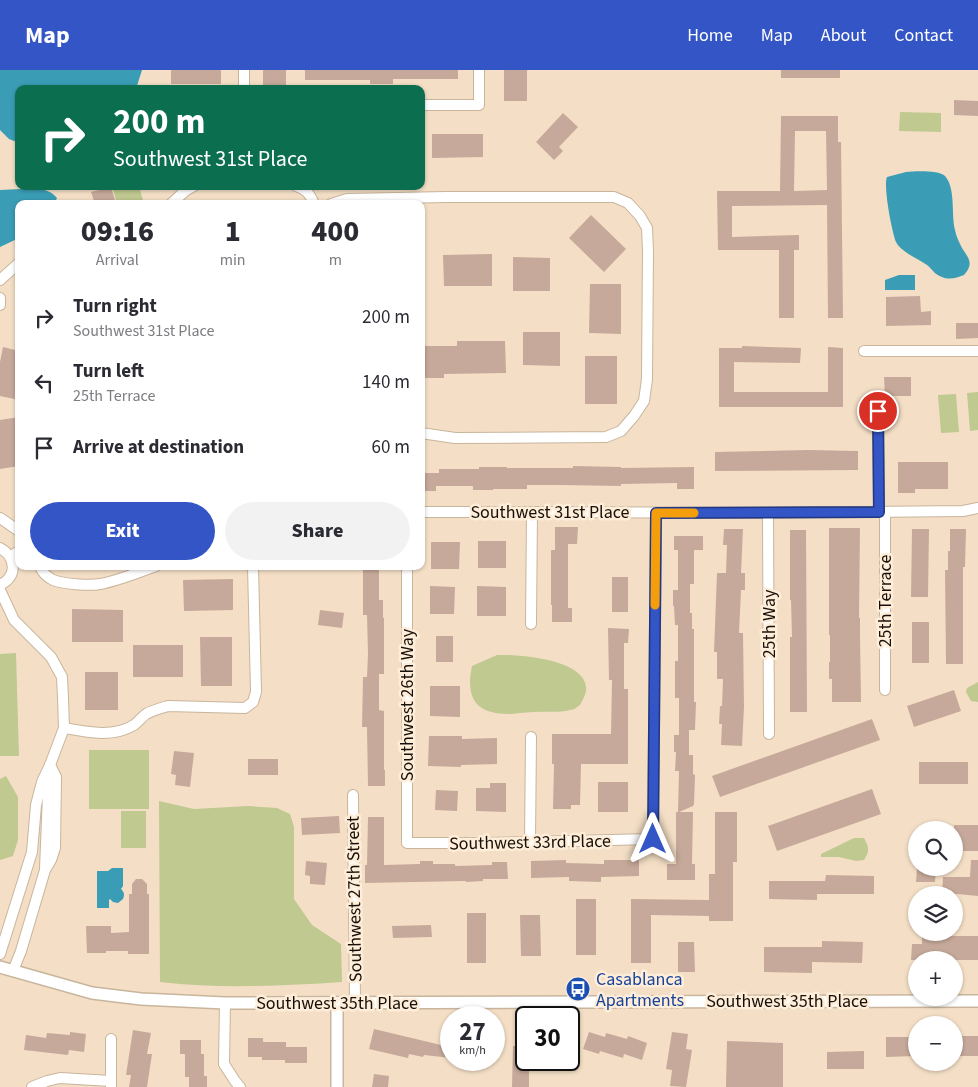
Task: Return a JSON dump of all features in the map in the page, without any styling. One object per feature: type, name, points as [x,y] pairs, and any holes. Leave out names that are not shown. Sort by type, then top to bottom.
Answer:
[{"type":"street","points":[[244,70],[244,85]]},
{"type":"street","points":[[425,105],[479,105],[479,70]]},
{"type":"street","points":[[175,200],[187,190]]},
{"type":"street","points":[[344,200],[446,197],[614,197],[628,204],[640,216],[646,228],[648,252],[647,379],[644,401],[621,431],[606,437],[568,438],[455,438],[425,434]]},
{"type":"street","points":[[0,280],[15,267]]},
{"type":"street","points":[[0,298],[0,305]]},
{"type":"street","points":[[864,351],[978,351]]},
{"type":"street","name":"25th Terrace","points":[[878,411],[885,690]]},
{"type":"street","name":"Southwest 31st Place","points":[[425,512],[768,513],[963,511],[978,508]]},
{"type":"street","points":[[532,512],[532,624]]},
{"type":"street","name":"Southwest 33rd Place","points":[[407,844],[653,839],[656,513]]},
{"type":"street","name":"25th Way","points":[[768,513],[769,734]]},
{"type":"street","points":[[0,518],[15,528]]},
{"type":"street","points":[[0,548],[14,554],[12,571],[9,578],[0,585]]},
{"type":"street","points":[[41,570],[53,580],[87,585],[100,584],[144,570]]},
{"type":"street","points":[[64,728],[85,732],[115,733],[133,726],[147,714],[168,706],[245,708],[253,702],[256,692],[253,570]]},
{"type":"street","name":"Southwest 26th Way","points":[[407,570],[407,844]]},
{"type":"street","points":[[0,590],[14,620],[51,657],[62,677],[64,728],[42,782],[36,805],[32,852],[0,954]]},
{"type":"street","points":[[530,842],[531,737]]},
{"type":"street","points":[[13,971],[21,951],[45,870],[50,765]]},
{"type":"street","points":[[45,870],[52,860],[55,848],[56,777],[50,765]]},
{"type":"street","name":"Southwest 27th Street","points":[[353,795],[355,1003]]},
{"type":"street","points":[[34,828],[47,830]]},
{"type":"street","name":"Southwest 35th Place","points":[[0,967],[92,993],[140,1000],[225,1004],[978,1000]]},
{"type":"street","name":"Southwest 27th Street","points":[[336,1087],[337,1003]]},
{"type":"street","points":[[225,1004],[224,1064],[240,1087]]},
{"type":"street","points":[[32,1087],[60,1078],[111,1084],[111,1039]]},
{"type":"green space","points":[[900,112],[941,113],[941,132],[899,131]]},
{"type":"green space","points":[[113,190],[140,190],[143,200],[116,200]]},
{"type":"green space","points":[[978,392],[978,430],[970,431],[967,393]]},
{"type":"green space","points":[[956,394],[959,432],[941,433],[938,395]]},
{"type":"green space","points":[[16,653],[19,756],[0,756],[0,654]]},
{"type":"green space","points":[[497,655],[534,657],[562,664],[574,670],[582,678],[586,687],[580,705],[573,710],[566,711],[512,714],[490,712],[482,708],[476,703],[470,688],[472,666]]},
{"type":"green space","points":[[978,682],[978,702],[971,701],[966,692],[967,688]]},
{"type":"green space","points":[[89,750],[149,750],[149,809],[89,809]]},
{"type":"green space","points":[[6,776],[18,797],[18,840],[13,856],[0,860],[0,779]]},
{"type":"green space","points":[[159,801],[194,809],[248,806],[277,808],[290,814],[294,827],[294,899],[312,925],[341,944],[342,982],[273,986],[228,986],[160,982]]},
{"type":"green space","points":[[121,811],[146,811],[146,848],[121,848]]},
{"type":"green space","points":[[854,838],[864,838],[866,841],[868,851],[864,860],[856,861],[839,857],[821,857],[821,854]]},
{"type":"water","points":[[0,70],[142,70],[137,85],[15,85],[15,141],[9,139],[0,130]]},
{"type":"water","points":[[927,171],[938,173],[945,176],[948,181],[952,194],[955,232],[970,264],[964,275],[956,278],[940,276],[927,265],[905,252],[896,242],[892,229],[886,182],[887,177],[906,172]]},
{"type":"water","points":[[0,190],[45,190],[57,198],[56,200],[15,200],[15,240],[0,247]]},
{"type":"water","points":[[899,275],[915,275],[915,290],[885,290],[885,280]]},
{"type":"water","points":[[112,868],[123,868],[123,886],[121,889],[124,893],[123,899],[118,903],[110,899],[109,908],[97,908],[97,871],[108,871]]},
{"type":"building","points":[[171,70],[221,70],[221,84],[171,84]]},
{"type":"building","points":[[263,70],[286,70],[286,85],[263,85]]},
{"type":"building","points":[[305,70],[458,70],[458,79],[393,79],[393,84],[370,84],[370,80],[305,80]]},
{"type":"building","points":[[504,70],[527,70],[527,101],[504,101]]},
{"type":"building","points":[[781,70],[840,70],[840,78],[781,78]]},
{"type":"building","points":[[954,100],[978,101],[978,116],[954,115]]},
{"type":"building","points":[[563,113],[578,127],[559,147],[563,151],[554,160],[536,142]]},
{"type":"building","points":[[781,116],[838,116],[838,142],[841,142],[843,318],[828,318],[827,205],[732,206],[732,237],[799,235],[799,250],[794,250],[794,318],[779,318],[779,250],[718,250],[717,191],[780,191]],"holes":[[[795,131],[826,131],[827,190],[794,191]]]},
{"type":"building","points":[[432,134],[483,134],[483,157],[432,158]]},
{"type":"building","points":[[112,190],[115,200],[94,200],[91,192]]},
{"type":"building","points":[[591,215],[626,249],[604,272],[569,238]]},
{"type":"building","points":[[492,254],[492,286],[444,286],[443,255]]},
{"type":"building","points":[[513,257],[550,258],[550,291],[513,291]]},
{"type":"building","points":[[590,284],[621,284],[621,334],[589,333]]},
{"type":"building","points":[[920,296],[921,312],[931,311],[931,325],[886,326],[886,297]]},
{"type":"building","points":[[956,323],[978,323],[978,338],[956,339]]},
{"type":"building","points":[[523,332],[560,332],[560,366],[523,365]]},
{"type":"building","points":[[457,341],[505,341],[506,373],[444,374],[444,378],[425,378],[425,346],[457,346]]},
{"type":"building","points":[[742,346],[801,348],[800,363],[734,362],[734,392],[828,392],[828,347],[843,348],[843,407],[719,407],[719,348],[742,348]]},
{"type":"building","points":[[3,347],[15,350],[15,399],[0,396],[0,362]]},
{"type":"building","points":[[585,356],[617,356],[617,404],[585,404]]},
{"type":"building","points":[[884,377],[911,377],[911,396],[885,396]]},
{"type":"building","points":[[15,418],[15,467],[0,469],[0,420]]},
{"type":"building","points":[[858,451],[858,470],[715,471],[715,452]]},
{"type":"building","points":[[898,462],[948,462],[948,489],[915,489],[915,493],[898,493]]},
{"type":"building","points":[[573,466],[621,468],[694,467],[694,489],[677,489],[677,483],[621,484],[621,486],[527,485],[527,489],[493,490],[473,490],[473,486],[436,486],[436,491],[425,491],[425,473],[439,473],[439,469],[479,469],[479,467],[573,468]]},
{"type":"building","points":[[555,527],[578,527],[577,544],[568,544],[568,608],[572,608],[572,622],[552,622],[551,550],[555,550]]},
{"type":"building","points":[[829,528],[860,528],[859,618],[861,702],[832,702],[832,679],[829,679]]},
{"type":"building","points":[[724,529],[743,529],[741,573],[745,573],[745,590],[741,590],[739,633],[743,633],[744,707],[742,746],[721,745],[722,724],[719,724],[723,679],[717,679],[717,652],[714,652],[717,573],[726,573],[727,545],[723,545]]},
{"type":"building","points":[[912,529],[929,529],[928,597],[911,597]]},
{"type":"building","points":[[950,529],[966,529],[965,567],[963,567],[963,664],[946,664],[945,570],[948,570]]},
{"type":"building","points":[[790,530],[806,530],[807,712],[790,712],[790,637],[792,637]]},
{"type":"building","points":[[674,536],[703,536],[703,550],[694,550],[694,584],[690,584],[690,613],[692,613],[692,629],[694,629],[694,702],[696,702],[695,730],[689,730],[689,755],[693,755],[693,774],[695,775],[694,804],[679,812],[693,812],[692,864],[695,864],[695,880],[667,880],[667,864],[676,864],[676,812],[678,812],[679,771],[675,771],[676,752],[674,752],[674,735],[679,735],[679,698],[675,698],[675,661],[678,661],[678,625],[675,625],[673,590],[678,590],[678,550],[674,550]]},
{"type":"building","points":[[478,541],[506,541],[506,568],[478,568]]},
{"type":"building","points":[[431,542],[460,542],[459,569],[431,569]]},
{"type":"building","points":[[363,570],[379,570],[379,600],[383,600],[384,618],[384,674],[379,674],[379,710],[384,711],[385,786],[368,786],[367,727],[362,727],[363,677],[367,677],[368,654],[367,615],[363,615]]},
{"type":"building","points":[[612,577],[628,577],[628,612],[612,612]]},
{"type":"building","points":[[233,579],[233,610],[184,611],[183,580]]},
{"type":"building","points":[[430,586],[455,587],[454,614],[430,614]]},
{"type":"building","points":[[477,586],[506,587],[506,616],[477,616]]},
{"type":"building","points":[[72,609],[123,610],[123,642],[72,642]]},
{"type":"building","points":[[320,610],[344,613],[342,628],[318,625]]},
{"type":"building","points":[[912,622],[929,622],[929,663],[912,663]]},
{"type":"building","points":[[608,628],[629,629],[628,643],[624,643],[624,689],[628,689],[628,764],[581,764],[580,805],[571,805],[571,809],[553,809],[554,764],[552,764],[552,734],[611,734],[612,680],[609,680]]},
{"type":"building","points":[[436,636],[453,636],[453,662],[436,662]]},
{"type":"building","points":[[200,637],[232,637],[232,686],[201,686]]},
{"type":"building","points":[[133,645],[183,645],[183,677],[133,677]]},
{"type":"building","points":[[85,672],[118,672],[118,710],[85,710]]},
{"type":"building","points":[[430,686],[460,686],[460,717],[430,716]]},
{"type":"building","points":[[954,690],[961,711],[914,727],[907,706]]},
{"type":"building","points":[[872,719],[880,740],[720,797],[712,776]]},
{"type":"building","points":[[429,736],[462,736],[462,739],[497,738],[497,764],[461,765],[461,767],[428,766]]},
{"type":"building","points":[[174,751],[194,753],[190,787],[175,785],[176,775],[171,774]]},
{"type":"building","points":[[248,759],[278,759],[278,775],[248,775]]},
{"type":"building","points":[[919,762],[968,762],[968,784],[919,784]]},
{"type":"building","points":[[598,782],[628,782],[628,812],[598,812]]},
{"type":"building","points":[[490,783],[506,783],[506,812],[476,811],[476,788],[490,788]]},
{"type":"building","points":[[872,789],[881,814],[777,851],[768,826]]},
{"type":"building","points":[[436,790],[458,791],[457,811],[435,810]]},
{"type":"building","points":[[715,812],[737,812],[737,862],[733,862],[733,921],[709,921],[709,916],[651,915],[651,963],[631,963],[631,899],[709,900],[709,874],[715,874]]},
{"type":"building","points":[[339,816],[340,833],[302,835],[301,818]]},
{"type":"building","points":[[368,817],[384,817],[384,865],[420,864],[420,861],[433,861],[433,864],[455,864],[455,866],[492,865],[492,862],[507,862],[508,879],[483,879],[483,881],[466,882],[365,883]]},
{"type":"building","points":[[963,825],[978,825],[978,851],[963,851]]},
{"type":"building","points":[[566,860],[566,863],[604,864],[604,860],[639,860],[639,876],[601,877],[601,882],[569,881],[569,877],[531,878],[531,861]]},
{"type":"building","points":[[971,860],[978,860],[978,896],[963,895],[963,886],[942,886],[943,877],[970,877]]},
{"type":"building","points":[[306,861],[327,863],[325,885],[310,884],[310,876],[305,875]]},
{"type":"building","points":[[826,875],[874,876],[874,894],[817,894],[817,900],[769,899],[769,881],[825,881]]},
{"type":"building","points":[[916,876],[935,876],[935,882],[916,882]]},
{"type":"building","points":[[136,879],[142,879],[147,884],[147,894],[149,894],[149,954],[128,954],[128,951],[87,953],[86,926],[111,926],[111,933],[129,932],[129,894],[132,894],[132,884]]},
{"type":"building","points":[[576,899],[596,899],[596,955],[576,955]]},
{"type":"building","points":[[467,913],[486,913],[486,963],[467,963]]},
{"type":"building","points":[[520,915],[540,915],[541,956],[521,956]]},
{"type":"building","points":[[431,925],[432,937],[393,938],[392,926]]},
{"type":"building","points":[[963,936],[978,936],[978,960],[963,960],[963,951],[912,951],[912,944],[922,944],[922,941],[963,941]]},
{"type":"building","points":[[822,941],[863,942],[862,963],[812,962],[812,973],[764,972],[764,947],[822,947]]},
{"type":"building","points":[[678,942],[694,942],[695,972],[678,972]]},
{"type":"building","points":[[374,1029],[440,1045],[440,1057],[424,1055],[423,1057],[409,1054],[408,1058],[369,1049]]},
{"type":"building","points":[[133,1030],[151,1033],[147,1054],[152,1054],[147,1087],[129,1087],[131,1075],[126,1075]]},
{"type":"building","points":[[70,1032],[86,1034],[84,1052],[69,1050],[68,1055],[24,1050],[26,1035],[46,1038],[47,1033],[70,1035]]},
{"type":"building","points":[[589,1032],[605,1037],[606,1033],[627,1039],[628,1036],[647,1043],[642,1060],[624,1054],[623,1058],[600,1051],[599,1054],[583,1049]]},
{"type":"building","points":[[672,1032],[688,1034],[686,1049],[692,1050],[686,1087],[670,1086],[672,1070],[666,1069]]},
{"type":"building","points":[[963,1036],[978,1036],[978,1056],[963,1056]]},
{"type":"building","points":[[886,1037],[908,1037],[908,1056],[886,1057]]},
{"type":"building","points":[[248,1038],[263,1038],[263,1042],[286,1042],[286,1047],[307,1047],[307,1063],[285,1063],[285,1060],[262,1060],[262,1057],[248,1057]]},
{"type":"building","points":[[180,1040],[201,1040],[201,1054],[204,1054],[204,1076],[207,1076],[207,1087],[189,1087],[189,1077],[185,1077],[185,1054],[180,1054]]},
{"type":"building","points":[[727,1041],[783,1043],[783,1087],[726,1087]]},
{"type":"building","points":[[513,1046],[515,1046],[515,1071],[529,1071],[529,1087],[512,1087]]},
{"type":"building","points":[[864,1051],[864,1069],[827,1069],[827,1052]]},
{"type":"building","points":[[374,1074],[389,1076],[388,1087],[372,1087]]},
{"type":"slow traffic","points":[[655,605],[656,513],[694,513]]},
{"type":"place","name":"Casablanca Apartments","points":[[578,989]]},
{"type":"route","points":[[653,839],[656,513],[879,512],[878,411]]}]
